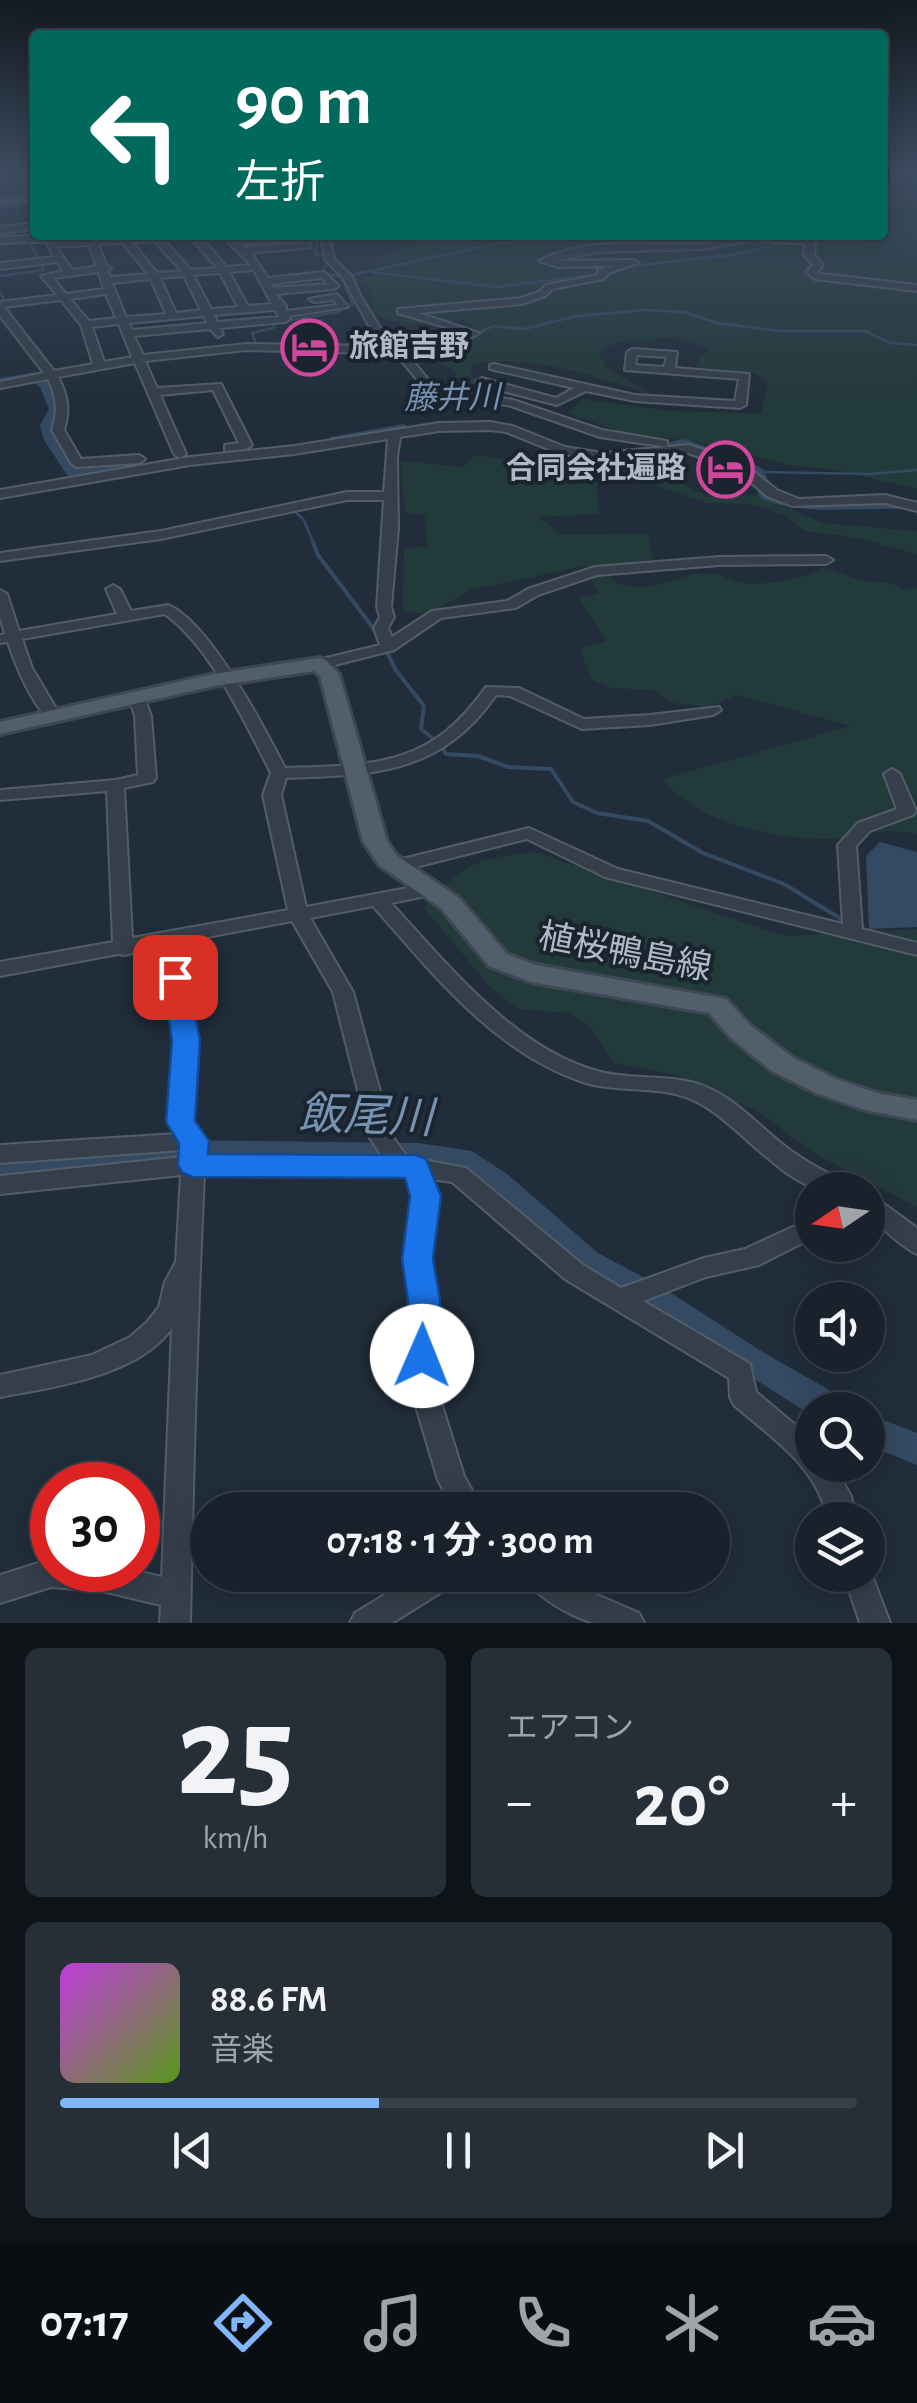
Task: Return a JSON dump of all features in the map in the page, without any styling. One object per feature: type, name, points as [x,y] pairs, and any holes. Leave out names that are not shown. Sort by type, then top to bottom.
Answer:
[{"type":"main road","points":[[0,728],[224,678],[319,664]]},
{"type":"main road","name":"植桜鴨島線","points":[[319,664],[330,674],[375,841],[396,866],[457,910],[498,960],[532,973],[718,1005],[741,1032],[782,1064],[826,1086],[875,1103],[917,1110]]},
{"type":"street","points":[[53,250],[69,272]]},
{"type":"street","points":[[93,250],[106,268],[106,288]]},
{"type":"street","points":[[134,250],[156,276],[172,316]]},
{"type":"street","points":[[0,385],[136,353],[220,339],[188,273],[167,250]]},
{"type":"street","points":[[206,250],[223,270],[245,310]]},
{"type":"street","points":[[130,334],[285,319],[270,286],[243,250]]},
{"type":"street","points":[[324,250],[337,272],[346,276],[350,290],[390,347],[431,387],[532,408],[600,433],[678,447],[740,466],[780,498],[797,503],[868,499],[910,505]]},
{"type":"street","points":[[136,353],[246,347],[329,351],[390,347],[474,333],[402,311],[522,301],[549,287],[601,277],[605,274],[601,272],[609,268],[633,263],[624,260],[558,264],[544,260],[567,252],[593,250]]},
{"type":"street","points":[[809,250],[818,265],[811,272],[818,277],[917,288]]},
{"type":"street","points":[[151,392],[217,386],[246,445],[78,463],[58,430],[65,403],[61,388],[3,306],[66,297],[156,276],[257,266],[311,255],[320,265],[257,266]]},
{"type":"street","points":[[0,266],[60,259]]},
{"type":"street","points":[[98,363],[86,324],[46,276],[106,268]]},
{"type":"street","points":[[84,270],[106,288],[125,320],[151,392],[180,454]]},
{"type":"street","points":[[324,276],[334,286],[270,286],[324,276]]},
{"type":"street","points":[[86,324],[281,307],[343,306],[337,297],[281,307]]},
{"type":"street","points":[[494,367],[532,372],[636,398],[740,405],[742,393],[744,376],[676,384],[742,393]]},
{"type":"street","points":[[484,398],[532,372]]},
{"type":"street","points":[[482,381],[557,402],[586,386]]},
{"type":"street","points":[[0,494],[164,465],[454,426],[500,427],[543,444],[602,457],[678,447]]},
{"type":"street","points":[[387,648],[381,628],[387,617],[384,607],[391,496],[387,462],[395,434]]},
{"type":"street","points":[[0,557],[143,538],[347,496],[391,496]]},
{"type":"street","points":[[319,664],[387,648],[437,614],[511,605],[533,592],[595,571],[719,561],[826,560]]},
{"type":"street","points":[[114,589],[125,614]]},
{"type":"street","points":[[0,594],[6,638],[52,715]]},
{"type":"street","points":[[6,638],[125,614],[158,609],[176,612],[263,740],[279,773],[272,795],[299,916],[343,992],[381,1138],[408,1166],[426,1196],[418,1259],[424,1300],[422,1383],[458,1492]]},
{"type":"street","points":[[279,773],[354,770],[429,754],[478,715],[492,690],[513,691],[582,724],[650,720],[713,710]]},
{"type":"street","points":[[0,795],[116,785],[147,778],[143,716],[137,697]]},
{"type":"street","points":[[852,930],[847,846],[864,827],[906,811],[892,774]]},
{"type":"street","points":[[116,785],[120,932],[125,949]]},
{"type":"street","points":[[396,866],[529,832],[612,873],[917,949]]},
{"type":"street","points":[[0,970],[429,890]]},
{"type":"street","points":[[378,900],[488,1020],[520,1044],[586,1076],[612,1083],[695,1091],[730,1110],[807,1172]]},
{"type":"street","points":[[0,1589],[51,1573],[102,1577],[175,1608],[194,1153],[180,1122],[186,1040],[166,941]]},
{"type":"street","points":[[0,1184],[132,1167],[194,1153]]},
{"type":"street","points":[[0,1154],[194,1153],[408,1166],[458,1174],[574,1272],[635,1292],[741,1372],[743,1397],[795,1441]]},
{"type":"street","points":[[885,1216],[917,1244]]},
{"type":"street","points":[[635,1292],[750,1258],[795,1236]]},
{"type":"street","points":[[0,1386],[89,1368],[125,1350],[154,1331],[169,1312],[176,1277],[190,1264]]},
{"type":"street","points":[[365,1623],[415,1592]]},
{"type":"street","points":[[562,1592],[629,1623]]},
{"type":"street","points":[[864,1592],[875,1623]]},
{"type":"green space","points":[[397,250],[917,250],[917,489],[836,470],[789,465],[704,443],[621,432],[567,413],[583,399],[672,411],[761,413],[768,382],[755,373],[696,367],[700,357],[710,350],[679,337],[617,342],[598,352],[607,368],[651,394],[563,368],[495,361],[472,364],[471,374],[484,394],[469,394],[451,383],[457,373],[406,349],[480,335],[464,320],[419,324],[397,322],[376,314],[368,288],[355,279],[384,273],[370,261]]},
{"type":"green space","points":[[474,455],[580,471],[621,470],[672,479],[708,497],[760,495],[822,523],[917,531],[917,554],[853,537],[804,531],[786,516],[751,504],[707,503],[645,482],[597,484],[599,514],[539,517],[561,535],[648,534],[653,560],[619,564],[610,579],[625,585],[652,586],[702,573],[739,583],[771,583],[824,567],[860,580],[895,584],[901,590],[917,587],[917,834],[890,831],[825,839],[781,836],[736,826],[677,794],[662,779],[851,726],[737,695],[708,707],[672,703],[654,690],[611,688],[592,680],[580,649],[606,641],[579,598],[599,594],[585,566],[470,590],[427,615],[403,610],[404,548],[427,546],[425,516],[405,512],[400,461],[462,467]]},
{"type":"green space","points":[[535,852],[785,936],[917,929],[917,1207],[885,1190],[885,1172],[850,1172],[817,1155],[758,1112],[676,1075],[614,1063],[590,1027],[568,1013],[518,1009],[492,989],[424,908],[461,872],[497,857]]},
{"type":"water","points":[[880,842],[917,852],[917,927],[869,929],[866,856]]},
{"type":"waterway","points":[[0,276],[44,270],[33,250]]},
{"type":"waterway","points":[[316,250],[315,254],[327,256],[329,261],[321,272],[341,277]]},
{"type":"waterway","points":[[341,277],[470,250]]},
{"type":"waterway","points":[[622,267],[755,250]]},
{"type":"waterway","points":[[372,272],[497,287],[600,274]]},
{"type":"waterway","points":[[285,321],[338,312],[353,304],[341,277]]},
{"type":"waterway","points":[[0,292],[13,319]]},
{"type":"waterway","points":[[476,334],[493,326],[524,329],[577,316],[646,310],[684,312],[717,323],[779,331],[865,331],[890,343],[917,345]]},
{"type":"waterway","points":[[155,354],[256,343],[252,333],[273,328],[276,322]]},
{"type":"waterway","points":[[22,330],[55,372]]},
{"type":"waterway","points":[[275,350],[345,352]]},
{"type":"waterway","points":[[81,366],[136,356]]},
{"type":"waterway","name":"藤井川","points":[[0,382],[35,376]]},
{"type":"waterway","name":"藤井川","points":[[38,379],[46,385],[56,409],[48,425],[52,440],[73,472],[84,475],[136,467]]},
{"type":"waterway","name":"藤井川","points":[[331,442],[403,429]]},
{"type":"waterway","name":"藤井川","points":[[639,452],[683,444],[733,460],[757,472],[767,496],[803,506],[917,505]]},
{"type":"waterway","points":[[757,472],[871,474],[917,470]]},
{"type":"waterway","points":[[293,510],[304,520],[314,545]]},
{"type":"waterway","points":[[313,542],[318,555],[377,633]]},
{"type":"waterway","points":[[386,650],[395,669],[424,706],[421,729],[436,741]]},
{"type":"waterway","points":[[442,747],[446,754],[478,756],[508,767],[551,769],[573,802],[597,813],[648,821],[703,853],[784,884],[846,922]]},
{"type":"waterway","name":"飯尾川","points":[[0,1168],[173,1151],[419,1154],[462,1159],[497,1182],[587,1262],[649,1295],[802,1392]]},
{"type":"waterway","name":"飯尾川","points":[[885,1436],[917,1449]]},
{"type":"place","name":"旅館吉野","points":[[310,347]]},
{"type":"place","name":"合同会社遍路","points":[[725,469]]},
{"type":"route","points":[[175,977],[186,1040],[180,1122],[194,1141],[193,1166],[416,1167],[426,1196],[418,1259],[424,1300],[422,1356]]}]
